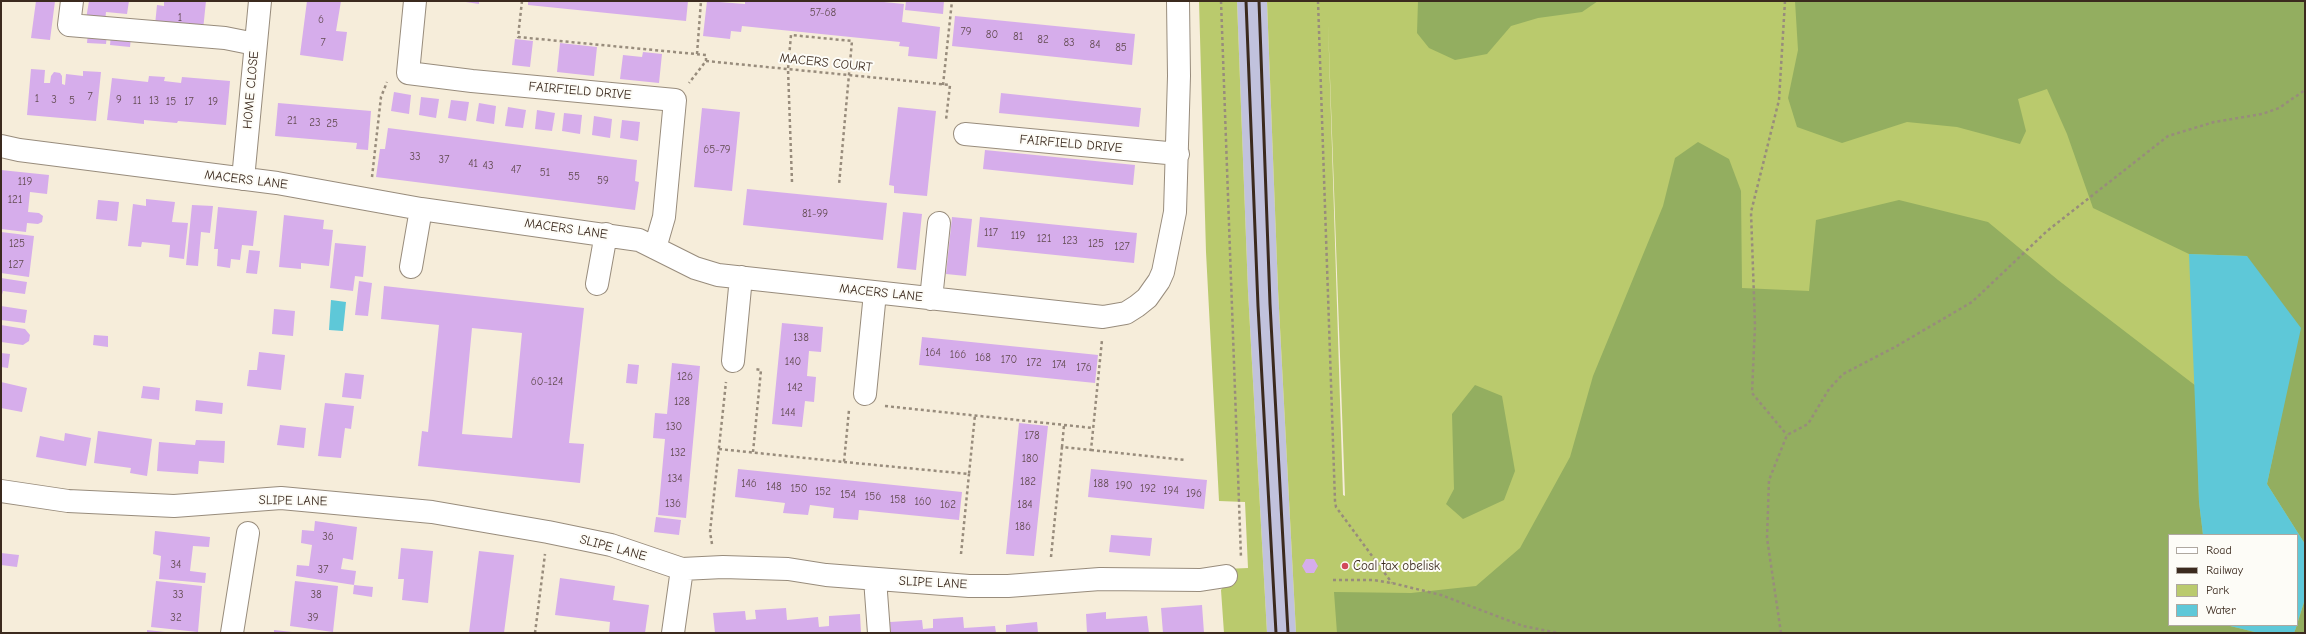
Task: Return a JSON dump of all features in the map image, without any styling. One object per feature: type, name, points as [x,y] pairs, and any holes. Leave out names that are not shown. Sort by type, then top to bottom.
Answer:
[{"type":"street","points":[[72,1],[69,25],[225,38],[256,44]]},
{"type":"street","name":"HOME CLOSE","points":[[243,179],[260,1]]},
{"type":"street","points":[[408,73],[415,1]]},
{"type":"street","points":[[1178,1],[1178,154]]},
{"type":"street","name":"FAIRFIELD DRIVE","points":[[408,73],[472,81],[675,100]]},
{"type":"street","points":[[655,248],[664,217],[675,100]]},
{"type":"street","name":"FAIRFIELD DRIVE","points":[[965,134],[1178,154]]},
{"type":"street","name":"MACERS LANE","points":[[1,146],[19,150],[243,179],[277,182],[421,209],[606,234],[639,240],[695,268],[718,275],[1103,317],[1126,313],[1147,298],[1160,281],[1175,212],[1178,154]]},
{"type":"street","points":[[411,267],[421,209]]},
{"type":"street","points":[[931,299],[939,223]]},
{"type":"street","points":[[597,284],[606,234]]},
{"type":"street","points":[[731,364],[741,277]]},
{"type":"street","points":[[866,400],[875,293]]},
{"type":"street","name":"SLIPE LANE","points":[[1,490],[68,501],[174,506],[281,498],[328,501],[432,512],[548,532],[611,545],[682,569],[714,567],[788,569],[826,575],[969,586],[1008,586],[1100,579],[1200,580],[1234,569]]},
{"type":"street","points":[[232,633],[248,533]]},
{"type":"street","points":[[672,633],[682,569]]},
{"type":"street","points":[[875,579],[879,633]]},
{"type":"path","points":[[522,1],[518,37],[706,55],[706,61],[675,100]]},
{"type":"path","points":[[697,54],[701,1]]},
{"type":"path","points":[[952,1],[943,85],[950,85],[945,132],[965,134]]},
{"type":"path","points":[[1221,1],[1238,502],[1234,569]]},
{"type":"path","points":[[1318,1],[1335,501],[1336,507],[1392,583]]},
{"type":"path","points":[[1785,1],[1779,100],[1751,212],[1755,325],[1752,393],[1787,435]]},
{"type":"path","points":[[792,182],[788,69],[791,35],[852,41],[839,186]]},
{"type":"path","name":"MACERS COURT","points":[[706,61],[943,85]]},
{"type":"path","points":[[370,199],[381,97],[388,81],[408,73]]},
{"type":"path","points":[[1781,633],[1767,538],[1769,480],[1787,435],[1808,424],[1829,389],[1843,374],[1894,347],[1972,302],[2047,231],[2168,136],[2214,122],[2262,114],[2279,108],[2305,90]]},
{"type":"path","points":[[1091,450],[1102,354],[1103,317]]},
{"type":"path","points":[[714,567],[710,532],[727,373],[731,364],[761,370],[754,452]]},
{"type":"path","points":[[844,462],[866,400],[975,415],[1093,428]]},
{"type":"path","points":[[961,554],[975,415]]},
{"type":"path","points":[[1051,557],[1064,425]]},
{"type":"path","points":[[1062,447],[1185,460]]},
{"type":"path","points":[[719,448],[969,474]]},
{"type":"path","points":[[535,633],[548,532]]},
{"type":"path","points":[[1333,580],[1373,580],[1392,583],[1440,595],[1523,626],[1558,633]]},
{"type":"shaded area","points":[[1237,1],[1267,1],[1278,289],[1296,633],[1267,633],[1248,291]]},
{"type":"green space","points":[[1199,1],[1237,1],[1248,291],[1267,633],[1224,633],[1221,590],[1226,583],[1225,569],[1248,568],[1245,502],[1219,501],[1206,252]]},
{"type":"green space","points":[[1267,1],[2305,1],[2305,633],[1296,633],[1278,289]],"holes":[[[1328,22],[1345,496],[1343,495]]]},
{"type":"green space","points":[[1418,1],[1598,1],[1582,12],[1538,18],[1511,26],[1487,54],[1455,60],[1429,48],[1417,33]]},
{"type":"green space","points":[[1795,1],[2305,1],[2305,544],[2267,484],[2282,412],[2247,256],[2189,254],[2093,208],[2067,134],[2047,89],[2018,99],[2026,131],[2020,144],[1957,127],[1907,122],[1842,143],[1797,127],[1788,98],[1798,50]]},
{"type":"green space","points":[[1698,142],[1729,159],[1741,191],[1742,288],[1809,291],[1816,220],[1899,200],[1988,222],[2058,280],[2196,386],[2199,502],[2203,534],[2168,534],[2168,626],[2230,626],[2259,633],[1337,633],[1334,592],[1411,593],[1476,586],[1520,548],[1570,457],[1593,376],[1663,206],[1675,158]]},
{"type":"green space","points":[[1475,385],[1502,396],[1515,471],[1504,500],[1463,519],[1446,504],[1454,489],[1452,414]]},
{"type":"green space","points":[[2305,599],[2305,633],[2294,633],[2298,626]]},
{"type":"water","points":[[2189,254],[2247,256],[2301,328],[2267,484],[2305,544],[2305,599],[2298,621],[2298,534],[2203,534],[2199,502]]},
{"type":"water","points":[[331,300],[346,302],[343,331],[329,330]]},
{"type":"water","points":[[2230,626],[2297,626],[2294,633],[2259,633]]},
{"type":"building","points":[[36,1],[55,1],[50,40],[31,38]]},
{"type":"building","points":[[89,1],[129,1],[127,14],[106,12],[105,22],[86,19]]},
{"type":"building","points":[[164,1],[206,1],[203,30],[155,25],[157,5],[164,6]]},
{"type":"building","points":[[307,1],[341,1],[336,31],[347,32],[343,61],[300,55]]},
{"type":"building","points":[[459,1],[479,1],[479,4]]},
{"type":"building","points":[[528,1],[688,1],[686,21],[528,5]]},
{"type":"building","points":[[707,1],[745,4],[745,1],[874,1],[904,4],[902,22],[940,27],[937,59],[908,56],[909,47],[899,46],[900,42],[742,26],[741,32],[731,31],[730,39],[703,36]]},
{"type":"building","points":[[906,1],[944,1],[943,14],[905,10]]},
{"type":"building","points":[[955,16],[1135,34],[1132,65],[952,46]]},
{"type":"building","points":[[88,32],[107,34],[106,44],[87,43]]},
{"type":"building","points":[[111,35],[131,37],[130,47],[110,45]]},
{"type":"building","points":[[515,39],[533,41],[530,67],[512,65]]},
{"type":"building","points":[[560,43],[597,47],[594,76],[557,72]]},
{"type":"building","points":[[643,52],[662,54],[659,83],[620,79],[623,55],[642,57]]},
{"type":"building","points":[[31,69],[45,70],[44,83],[50,83],[51,76],[54,72],[60,73],[62,76],[62,84],[65,85],[66,74],[83,76],[83,71],[101,72],[96,121],[27,115]]},
{"type":"building","points":[[149,76],[165,77],[164,81],[181,83],[182,77],[230,81],[226,125],[144,120],[144,124],[107,120],[112,78],[148,82]]},
{"type":"building","points":[[394,92],[411,95],[409,114],[391,111]]},
{"type":"building","points":[[1001,93],[1141,108],[1139,127],[999,113]]},
{"type":"building","points":[[421,97],[439,99],[436,118],[419,115]]},
{"type":"building","points":[[451,100],[469,102],[466,121],[448,118]]},
{"type":"building","points":[[278,103],[371,111],[368,150],[356,149],[357,143],[275,136]]},
{"type":"building","points":[[479,103],[496,106],[494,124],[476,121]]},
{"type":"building","points":[[508,107],[526,110],[523,128],[505,126]]},
{"type":"building","points":[[898,107],[936,111],[927,196],[894,193],[894,186],[889,185]]},
{"type":"building","points":[[702,108],[740,112],[732,191],[694,187]]},
{"type":"building","points":[[537,110],[555,113],[552,131],[535,129]]},
{"type":"building","points":[[564,113],[582,115],[580,134],[562,131]]},
{"type":"building","points":[[594,116],[612,119],[610,138],[592,135]]},
{"type":"building","points":[[622,120],[640,122],[638,141],[620,138]]},
{"type":"building","points":[[388,128],[637,160],[635,181],[639,182],[635,210],[376,177],[380,149],[385,149]]},
{"type":"building","points":[[985,150],[1135,165],[1133,185],[983,169]]},
{"type":"building","points":[[1,170],[49,175],[47,194],[30,192],[28,212],[39,213],[43,216],[42,222],[38,224],[27,223],[26,232],[1,229]]},
{"type":"building","points":[[747,189],[887,203],[883,240],[743,225]]},
{"type":"building","points":[[146,199],[175,202],[172,222],[188,223],[184,259],[169,257],[170,245],[142,242],[141,247],[128,246],[133,204],[146,206]]},
{"type":"building","points":[[98,200],[119,202],[117,221],[96,219]]},
{"type":"building","points":[[192,205],[213,206],[210,233],[201,232],[198,266],[186,265]]},
{"type":"building","points":[[218,207],[257,211],[253,246],[242,245],[240,260],[231,259],[230,268],[217,266],[218,249],[214,249]]},
{"type":"building","points":[[903,212],[922,214],[916,270],[897,268]]},
{"type":"building","points":[[284,215],[324,220],[323,229],[333,230],[329,266],[301,263],[301,269],[279,267]]},
{"type":"building","points":[[952,217],[972,219],[966,276],[946,274]]},
{"type":"building","points":[[980,217],[1137,233],[1134,263],[977,247]]},
{"type":"building","points":[[1,232],[34,236],[29,277],[1,273]]},
{"type":"building","points":[[335,243],[366,246],[363,277],[355,276],[353,291],[330,288]]},
{"type":"building","points":[[249,250],[260,251],[257,274],[246,273]]},
{"type":"building","points":[[1,278],[27,282],[25,294],[3,291],[1,298]]},
{"type":"building","points":[[359,281],[372,283],[368,316],[355,315]]},
{"type":"building","points":[[384,286],[584,308],[569,443],[584,444],[580,483],[418,466],[422,431],[428,432],[439,325],[381,319]],"holes":[[[472,328],[522,333],[512,438],[462,434]]]},
{"type":"building","points":[[1,306],[27,310],[25,323],[1,320]]},
{"type":"building","points":[[274,309],[295,311],[293,336],[272,334]]},
{"type":"building","points":[[782,323],[823,327],[821,352],[809,351],[807,376],[816,377],[814,402],[805,401],[802,427],[772,424]]},
{"type":"building","points":[[1,325],[25,329],[30,335],[29,341],[23,345],[1,342]]},
{"type":"building","points":[[94,335],[108,336],[108,347],[93,345]]},
{"type":"building","points":[[922,337],[1098,355],[1095,383],[919,365]]},
{"type":"building","points":[[259,352],[285,355],[281,390],[247,386],[249,370],[257,370]]},
{"type":"building","points":[[1,353],[10,354],[8,368],[1,367]]},
{"type":"building","points":[[672,363],[700,366],[686,518],[658,515],[665,439],[653,438],[655,413],[667,414]]},
{"type":"building","points":[[628,364],[639,365],[637,384],[626,383]]},
{"type":"building","points":[[345,373],[364,375],[361,399],[342,397]]},
{"type":"building","points":[[1,382],[27,388],[22,412],[1,408]]},
{"type":"building","points":[[143,386],[160,388],[159,400],[141,398]]},
{"type":"building","points":[[196,400],[223,403],[222,414],[195,411]]},
{"type":"building","points":[[325,403],[354,406],[351,429],[345,428],[341,458],[318,456]]},
{"type":"building","points":[[1019,423],[1048,426],[1034,556],[1006,554]]},
{"type":"building","points":[[280,425],[306,428],[304,448],[277,445]]},
{"type":"building","points":[[98,431],[152,439],[147,476],[130,473],[131,468],[94,463]]},
{"type":"building","points":[[65,433],[91,438],[86,466],[36,457],[40,436],[64,441]]},
{"type":"building","points":[[196,440],[225,441],[224,463],[199,461],[198,474],[157,471],[159,442],[195,445]]},
{"type":"building","points":[[738,469],[962,492],[959,520],[859,510],[858,520],[833,518],[834,508],[810,505],[808,515],[783,513],[785,503],[735,497]]},
{"type":"building","points":[[1091,469],[1207,480],[1204,509],[1088,497]]},
{"type":"building","points":[[656,517],[681,520],[679,535],[654,532]]},
{"type":"building","points":[[315,521],[357,527],[353,560],[343,558],[341,569],[356,571],[354,585],[296,576],[297,565],[309,566],[312,545],[301,543],[302,530],[314,531]]},
{"type":"building","points":[[155,531],[210,537],[209,547],[193,546],[190,571],[206,573],[205,583],[159,579],[161,556],[153,554]]},
{"type":"building","points":[[1111,535],[1152,538],[1150,556],[1109,552]]},
{"type":"building","points":[[401,548],[433,551],[428,603],[402,600],[404,579],[398,579]]},
{"type":"building","points":[[479,551],[514,555],[504,633],[469,633]]},
{"type":"building","points":[[1,553],[19,555],[17,567],[1,565]]},
{"type":"building","points":[[1306,559],[1314,559],[1318,566],[1314,573],[1306,573],[1302,566]]},
{"type":"building","points":[[560,578],[615,586],[613,600],[649,605],[645,633],[609,633],[610,622],[555,615]]},
{"type":"building","points":[[156,581],[202,586],[198,632],[151,627]]},
{"type":"building","points":[[295,581],[338,586],[333,632],[290,626]]},
{"type":"building","points":[[354,585],[373,587],[372,597],[353,594]]},
{"type":"building","points":[[1202,605],[1204,633],[1163,633],[1161,608]]},
{"type":"building","points":[[786,608],[787,620],[818,617],[819,627],[829,626],[829,616],[860,614],[861,633],[715,633],[713,613],[745,611],[746,620],[756,619],[755,610]]},
{"type":"building","points":[[1106,612],[1106,619],[1147,616],[1149,633],[1087,633],[1086,614]]},
{"type":"building","points":[[963,617],[964,628],[995,626],[996,633],[891,633],[890,622],[922,620],[923,629],[933,628],[933,619]]},
{"type":"building","points":[[1037,622],[1038,633],[1006,633],[1006,625]]},
{"type":"building","points":[[147,630],[165,632],[165,633],[147,633]]},
{"type":"building","points":[[274,630],[292,632],[292,633],[274,633]]},
{"type":"railway","points":[[1246,1],[1258,306],[1276,633]]},
{"type":"railway","points":[[1259,1],[1270,304],[1288,633]]},
{"type":"place","name":"Coal tax obelisk","points":[[1345,566]]}]
